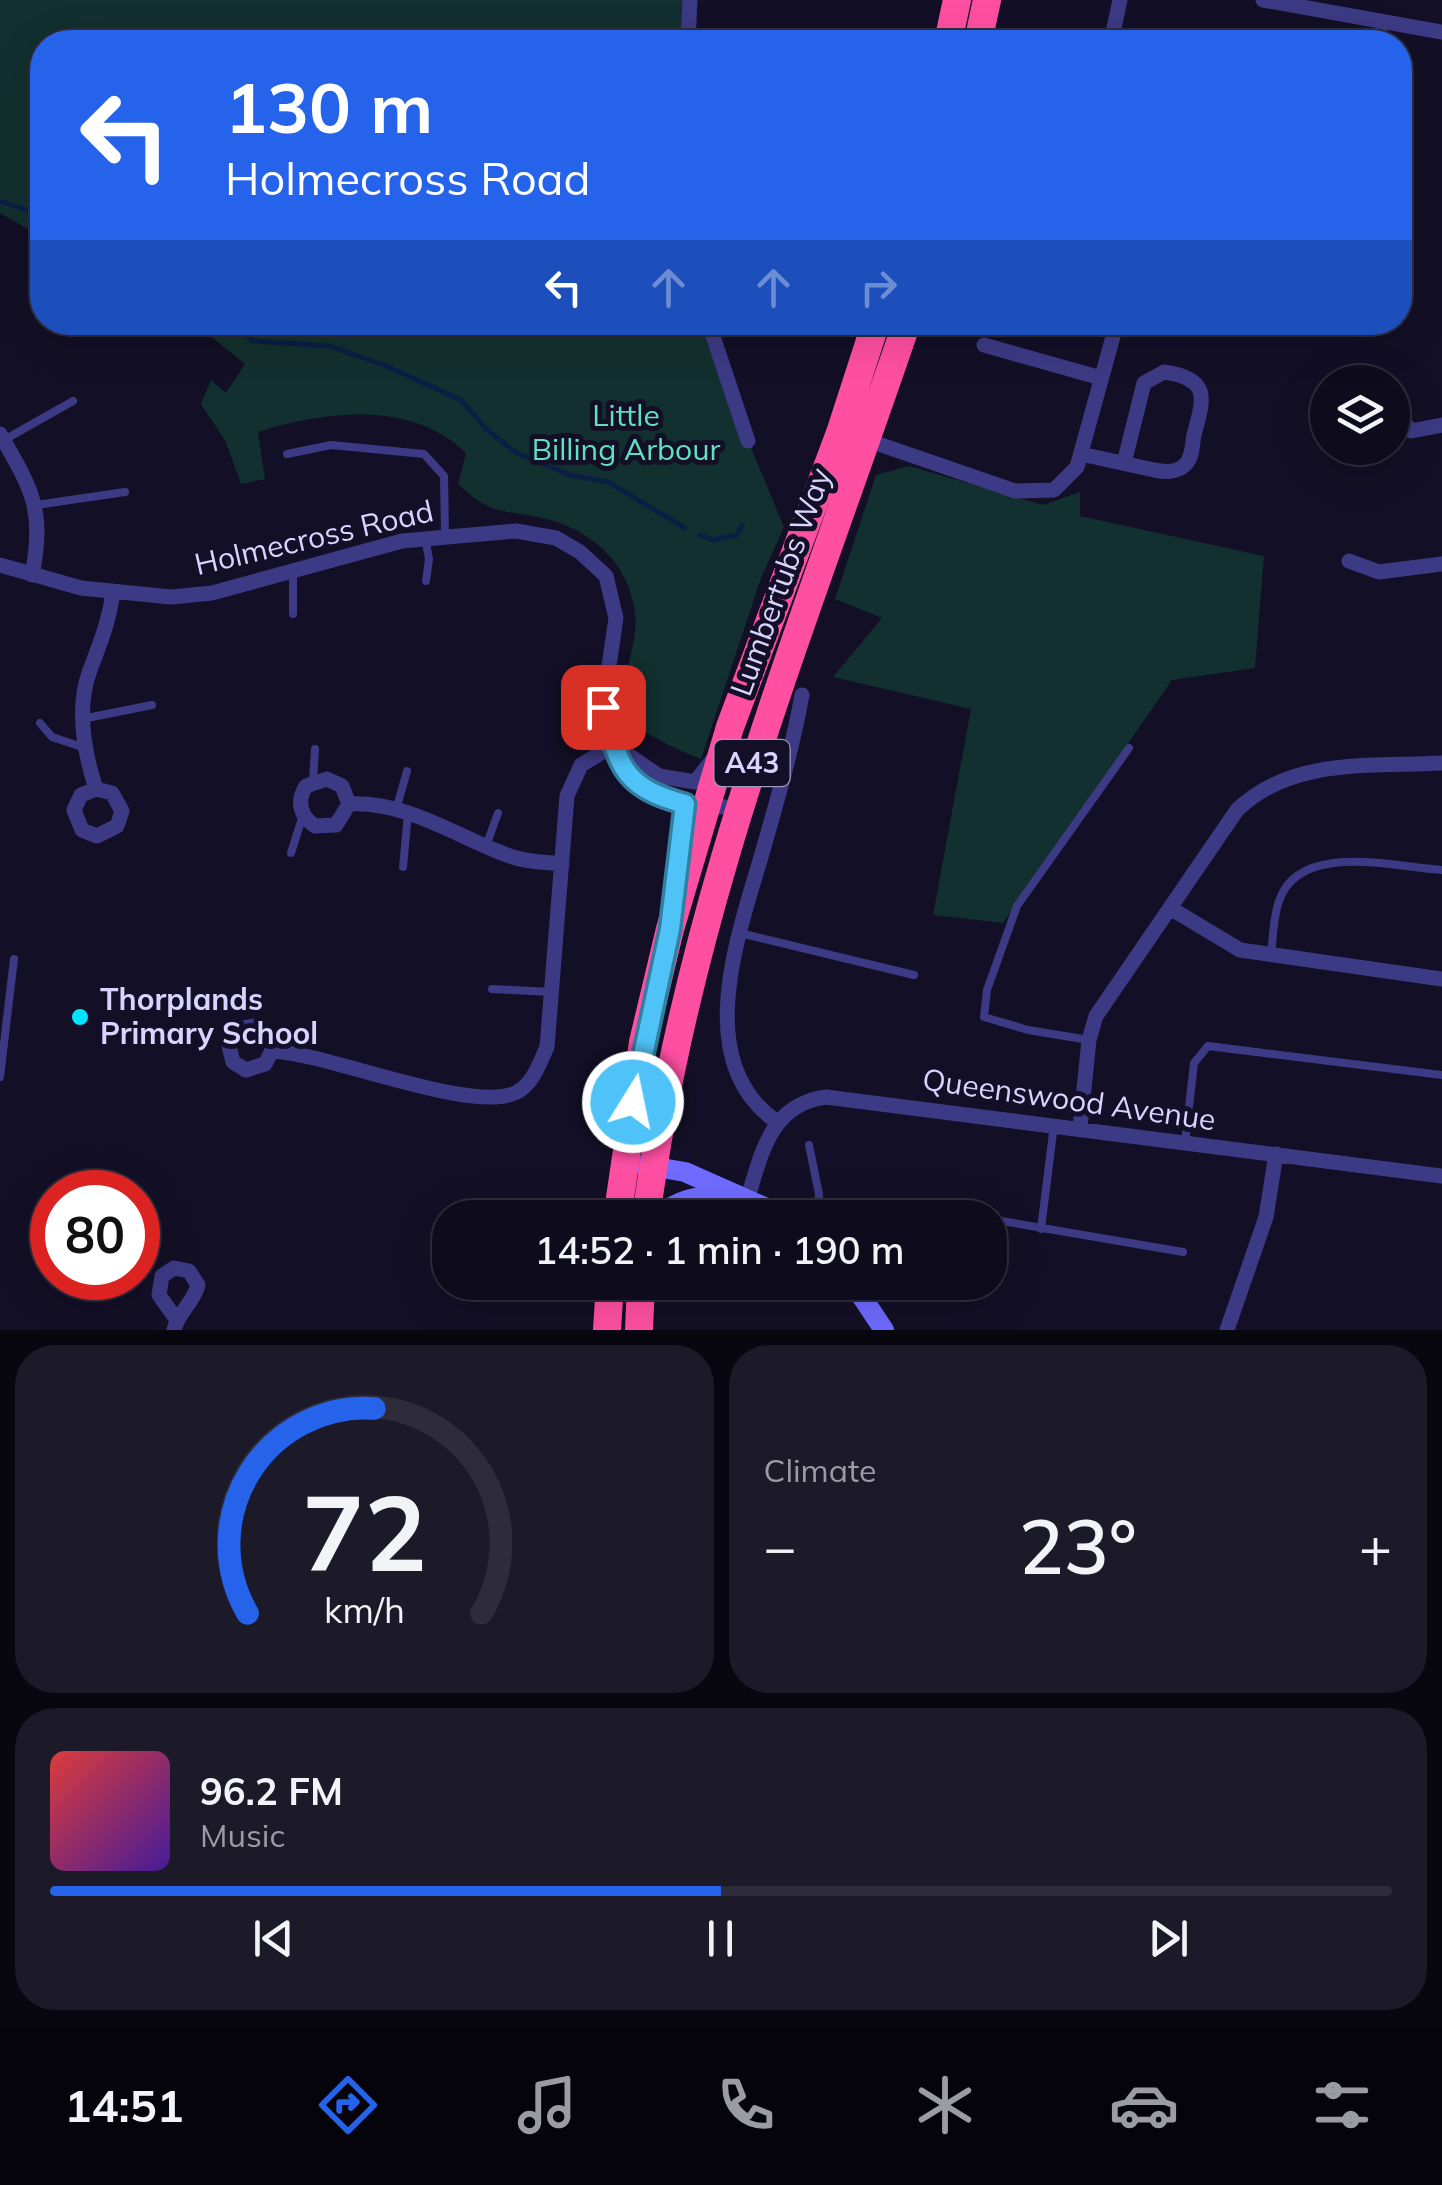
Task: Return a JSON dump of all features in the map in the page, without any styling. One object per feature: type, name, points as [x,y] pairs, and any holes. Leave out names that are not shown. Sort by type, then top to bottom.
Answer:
[{"type":"highway","points":[[951,30],[957,0]]},
{"type":"highway","points":[[980,30],[986,0]]},
{"type":"highway","name":"Lumbertubs Way","points":[[619,1200],[643,1042],[695,805],[730,727],[834,451],[872,335]]},
{"type":"highway","name":"Lumbertubs Way","points":[[651,1200],[675,1036],[737,808],[903,335]]},
{"type":"highway","points":[[607,1330],[609,1300]]},
{"type":"highway","points":[[638,1330],[640,1300]]},
{"type":"street","points":[[689,30],[690,0]]},
{"type":"street","points":[[1114,30],[1120,0]]},
{"type":"street","points":[[1263,0],[1442,32]]},
{"type":"street","points":[[1379,30],[1381,21]]},
{"type":"street","points":[[716,335],[748,441]]},
{"type":"street","points":[[867,440],[1030,494],[1060,487],[1072,476],[1081,454],[1113,335]]},
{"type":"street","points":[[984,345],[1101,378]]},
{"type":"street","points":[[1081,454],[1124,464],[1163,472],[1186,463],[1204,401],[1193,382],[1164,372],[1144,382],[1124,464]]},
{"type":"street","points":[[1410,429],[1442,424]]},
{"type":"street","points":[[4,446],[36,506],[40,535],[32,574]]},
{"type":"street","name":"Holmecross Road","points":[[0,565],[113,593],[171,597],[212,592],[444,535],[516,531],[556,538],[580,552],[606,576],[616,618],[603,707],[618,763],[651,795],[695,805],[737,808]]},
{"type":"street","points":[[1350,561],[1379,572],[1442,564]]},
{"type":"street","points":[[96,788],[82,719],[88,674],[109,628],[113,593]]},
{"type":"street","name":"Lumbertubs Way","points":[[778,1122],[746,1092],[732,1041],[728,996],[740,933],[794,742],[802,694]]},
{"type":"street","points":[[272,1051],[307,1053],[458,1095],[491,1099],[518,1092],[533,1076],[547,1047],[568,796],[581,765],[614,744],[659,776],[695,782],[730,727]]},
{"type":"street","points":[[1080,1128],[1089,1040],[1102,1006],[1237,810],[1277,779],[1303,771],[1442,763]]},
{"type":"street","points":[[313,781],[336,781],[347,794],[349,804],[336,825],[316,826],[303,815],[302,794],[313,781]]},
{"type":"street","points":[[349,804],[402,811],[512,858],[562,864]]},
{"type":"street","points":[[1170,908],[1231,947],[1442,980]]},
{"type":"street","name":"Queenswood Avenue","points":[[778,1122],[802,1102],[826,1096],[1442,1176]]},
{"type":"street","points":[[748,1197],[766,1142],[778,1122]]},
{"type":"street","points":[[1227,1330],[1266,1217],[1276,1154]]},
{"type":"street","points":[[623,1161],[685,1172],[754,1200]]},
{"type":"street","points":[[678,1200],[702,1194],[748,1197]]},
{"type":"street","points":[[864,1300],[884,1330]]},
{"type":"lane","points":[[4,446],[73,401]]},
{"type":"lane","points":[[288,454],[331,446],[424,454],[444,476],[444,535]]},
{"type":"lane","points":[[36,506],[125,492]]},
{"type":"lane","points":[[426,538],[426,581]]},
{"type":"lane","points":[[293,571],[293,614]]},
{"type":"lane","points":[[82,719],[152,705]]},
{"type":"lane","points":[[40,722],[52,737],[85,748]]},
{"type":"lane","points":[[313,781],[315,748]]},
{"type":"lane","points":[[1089,1040],[1028,1030],[984,1017],[987,990],[1017,906],[1129,748]]},
{"type":"lane","points":[[404,868],[402,811],[406,771]]},
{"type":"lane","points":[[486,846],[498,813]]},
{"type":"lane","points":[[291,853],[303,815]]},
{"type":"lane","points":[[1271,955],[1279,900],[1292,881],[1310,868],[1336,863],[1442,870]]},
{"type":"lane","points":[[740,933],[914,975]]},
{"type":"lane","points":[[0,1077],[14,958]]},
{"type":"lane","points":[[492,989],[551,992]]},
{"type":"lane","points":[[1185,1143],[1194,1063],[1208,1046],[1442,1075]]},
{"type":"lane","points":[[1041,1229],[1054,1125]]},
{"type":"lane","points":[[809,1145],[819,1200]]},
{"type":"lane","points":[[1007,1222],[1183,1252]]},
{"type":"green space","points":[[0,0],[689,0],[688,30],[30,30],[30,230],[0,213]]},
{"type":"green space","name":"Little Billing Arbour","points":[[209,335],[712,335],[730,397],[784,527],[761,578],[701,759],[614,719],[632,651],[635,613],[625,579],[606,552],[564,525],[481,502],[458,484],[466,453],[420,424],[394,418],[339,415],[258,432],[265,479],[241,484],[225,440],[201,404],[211,380],[226,393],[245,364]]},
{"type":"green space","points":[[909,466],[1043,505],[1080,492],[1080,516],[1264,556],[1255,668],[1172,680],[1003,923],[933,915],[971,709],[833,677],[882,618],[835,599],[876,475]]},
{"type":"waterway","points":[[0,201],[30,211]]},
{"type":"waterway","points":[[247,335],[253,341],[329,346],[384,365],[461,400],[488,431],[517,453],[570,475],[608,482],[685,528]]},
{"type":"waterway","points":[[700,535],[713,540],[737,535],[742,525]]},
{"type":"place","name":"Thorplands Primary School","points":[[80,1017]]},
{"type":"route","points":[[603,707],[618,763],[651,795],[685,804],[670,929],[633,1102]]}]
